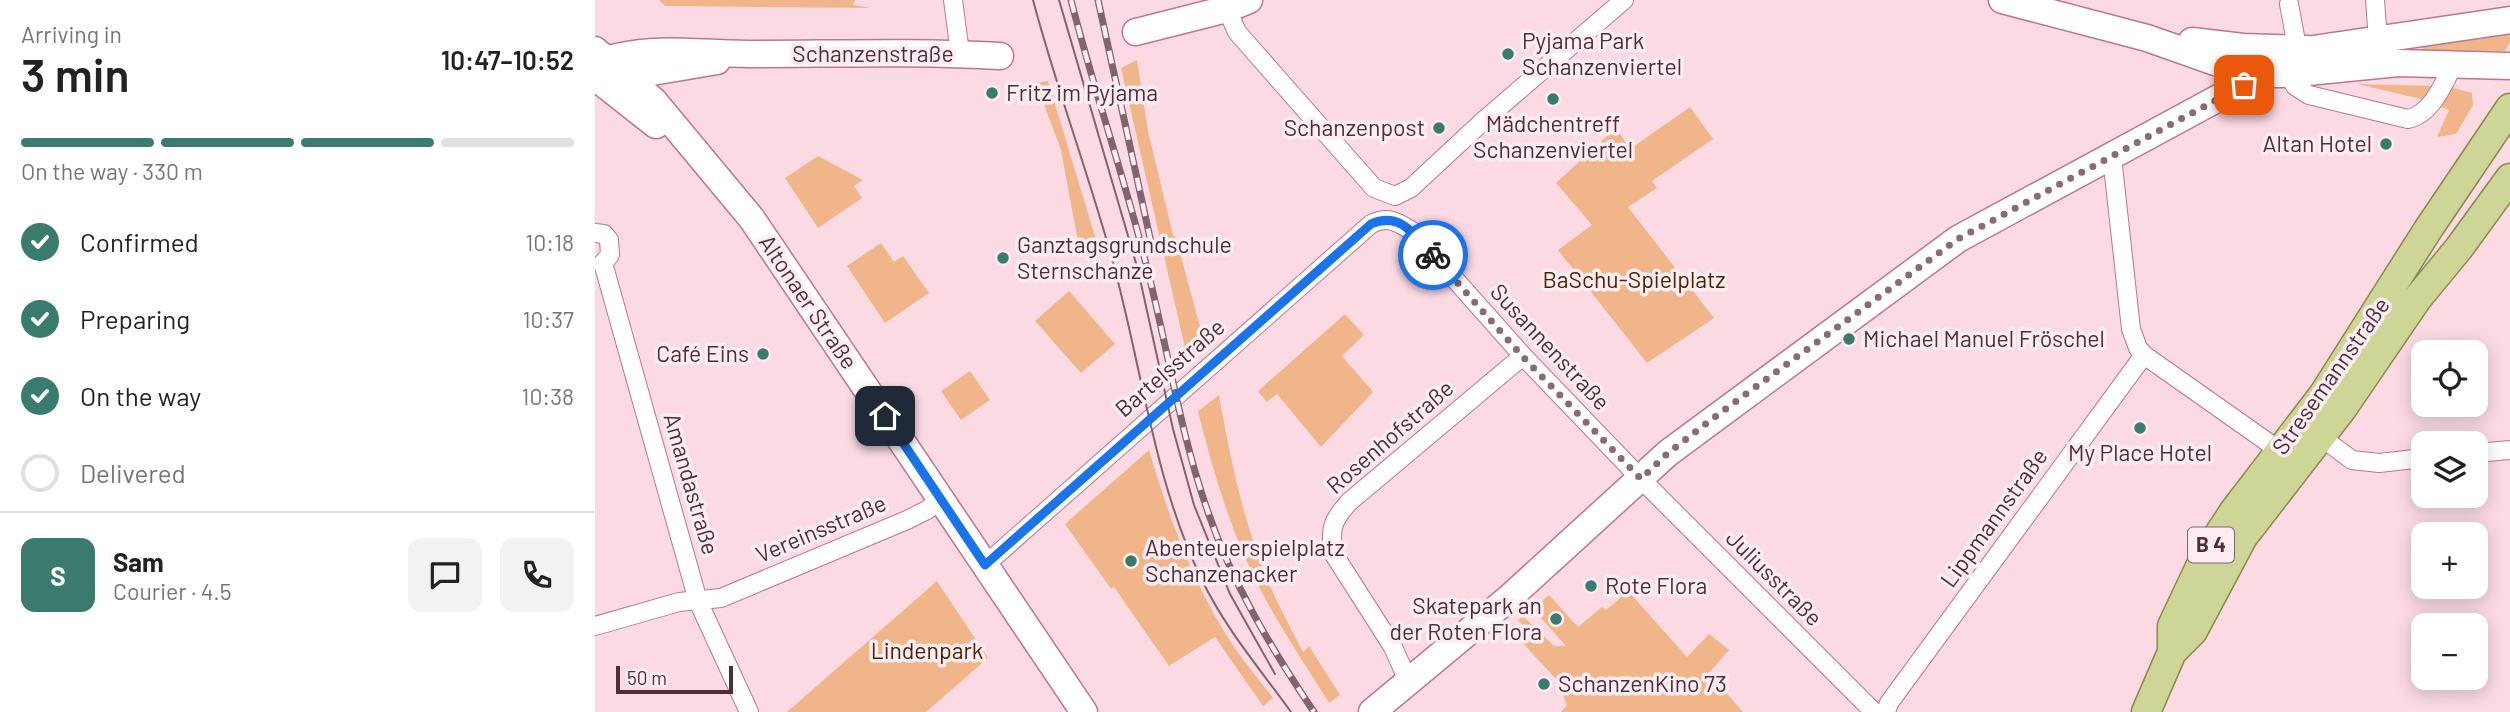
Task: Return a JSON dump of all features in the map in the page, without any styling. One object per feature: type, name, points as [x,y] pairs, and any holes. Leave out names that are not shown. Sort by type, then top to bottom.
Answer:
[{"type":"main road","name":"Stresemannstraße","points":[[2146,712],[2172,652],[2193,631],[2243,537],[2286,481],[2353,350],[2427,231],[2510,107]]},
{"type":"main road","name":"Stresemannstraße","points":[[2417,299],[2433,251],[2442,234],[2510,136]]},
{"type":"main road","name":"Stresemannstraße","points":[[2172,652],[2172,626],[2206,554],[2234,511],[2279,452],[2342,409],[2417,299],[2466,239],[2510,178]]},
{"type":"street","points":[[953,0],[960,53]]},
{"type":"street","points":[[1136,32],[1238,4],[1237,32],[1374,188],[1395,196],[1411,188],[1482,122],[1624,0]]},
{"type":"street","points":[[2375,0],[2378,40]]},
{"type":"street","points":[[2006,1],[2147,38],[2215,62],[2276,74],[2398,63],[2510,66]]},
{"type":"street","points":[[2289,4],[2305,48]]},
{"type":"street","points":[[2147,38],[2256,48],[2305,48],[2510,20]]},
{"type":"street","points":[[1380,710],[1408,681],[1526,583],[1668,453],[1958,239],[2276,74],[2305,48]]},
{"type":"street","name":"Schanzenstraße","points":[[597,65],[653,50],[745,54],[960,53],[1000,56]]},
{"type":"street","name":"Schanzenstraße","points":[[597,65],[627,77],[694,67],[745,54]]},
{"type":"street","points":[[2276,74],[2309,95],[2408,119],[2417,116],[2430,104],[2454,63]]},
{"type":"street","name":"Altonaer Straße","points":[[597,65],[713,175]]},
{"type":"street","name":"Altonaer Straße","points":[[627,77],[669,118],[713,175],[752,219],[1084,712]]},
{"type":"street","points":[[2112,157],[2131,329],[2138,348],[2279,452],[2286,481]]},
{"type":"street","name":"Susannenstraße","points":[[1393,219],[1412,231],[1523,356],[1641,479]]},
{"type":"street","name":"Bartelsstraße","points":[[985,565],[1371,224],[1393,219]]},
{"type":"street","name":"Amandastraße","points":[[595,233],[604,234],[609,240],[609,258],[599,262],[698,601],[749,712]]},
{"type":"street","name":"Lippmannstraße","points":[[1886,712],[1889,704],[2144,355]]},
{"type":"street","name":"Rosenhofstraße","points":[[1408,681],[1393,647],[1333,553],[1331,535],[1335,518],[1349,502],[1523,356]]},
{"type":"street","points":[[2311,430],[2352,460],[2379,463],[2411,459]]},
{"type":"street","points":[[2488,452],[2510,450]]},
{"type":"street","name":"Juliusstraße","points":[[1641,479],[1874,712]]},
{"type":"street","name":"Vereinsstraße","points":[[595,626],[679,602],[725,597],[917,515],[941,499]]},
{"type":"green space","points":[[659,0],[855,0],[853,5],[871,8],[665,6]]},
{"type":"green space","points":[[2510,33],[2510,42],[2505,51],[2423,50],[2423,46]]},
{"type":"green space","points":[[1137,60],[1148,131],[1173,235],[1202,334],[1186,352],[1121,68]]},
{"type":"green space","points":[[1048,81],[1101,256],[1080,252],[1061,150],[1036,83]]},
{"type":"green space","points":[[2357,84],[2436,86],[2425,100]]},
{"type":"green space","points":[[2450,87],[2472,93],[2473,105],[2456,134],[2437,137],[2449,110],[2438,106]]},
{"type":"green space","name":"BaSchu-Spielplatz","points":[[1690,107],[1713,139],[1652,181],[1657,188],[1628,207],[1714,318],[1647,363],[1558,250],[1592,225],[1556,183],[1616,128],[1630,149]]},
{"type":"green space","points":[[818,156],[863,180],[854,186],[862,198],[818,228],[785,178]]},
{"type":"green space","points":[[881,243],[894,262],[903,256],[929,293],[885,323],[847,266]]},
{"type":"green space","points":[[1069,291],[1115,344],[1081,373],[1035,321]]},
{"type":"green space","points":[[1345,314],[1364,335],[1342,356],[1373,392],[1321,447],[1277,394],[1267,402],[1258,391]]},
{"type":"green space","points":[[970,371],[990,400],[961,420],[941,391]]},
{"type":"green space","points":[[1219,395],[1236,480],[1261,564],[1303,652],[1309,646],[1340,695],[1329,703],[1266,600],[1240,546],[1226,508],[1198,411]]},
{"type":"green space","name":"Abenteuerspielplatz Schanzenacker","points":[[1149,450],[1172,521],[1212,611],[1230,642],[1273,698],[1263,706],[1215,637],[1169,666],[1114,587],[1111,589],[1065,524]]},
{"type":"green space","name":"Lindenpark","points":[[937,581],[988,658],[926,712],[787,712]]},
{"type":"green space","points":[[1628,591],[1687,657],[1709,634],[1729,650],[1709,673],[1743,712],[1561,712],[1567,705],[1558,681],[1519,639],[1528,630],[1518,620],[1523,616],[1554,646],[1566,646],[1533,609],[1549,595],[1578,627],[1602,607],[1606,610]]},
{"type":"tram line","points":[[1033,0],[1112,259],[1160,462],[1185,542],[1221,615],[1291,712]]},
{"type":"tram line","points":[[1059,0],[1138,270],[1173,429],[1194,505],[1230,594],[1275,674]]},
{"type":"railway","points":[[1071,0],[1136,227],[1189,450],[1208,512],[1229,565],[1254,615],[1314,712]]},
{"type":"railway","points":[[1098,0],[1152,247]]},
{"type":"way so far","points":[[1433,255],[1524,358],[1641,479],[1668,453],[1720,413],[1958,239],[2244,85]]},
{"type":"place","name":"Pyjama Park Schanzenviertel","points":[[1508,54]]},
{"type":"place","name":"Fritz im Pyjama","points":[[992,93]]},
{"type":"place","name":"Mädchentreff Schanzenviertel","points":[[1553,99]]},
{"type":"place","name":"Schanzenpost","points":[[1439,128]]},
{"type":"place","name":"Altan Hotel","points":[[2386,144]]},
{"type":"place","name":"Ganztagsgrundschule Sternschanze","points":[[1003,258]]},
{"type":"place","name":"Michael Manuel Fröschel","points":[[1849,339]]},
{"type":"place","name":"Café Eins","points":[[763,354]]},
{"type":"place","name":"My Place Hotel","points":[[2140,428]]},
{"type":"place","name":"Abenteuerspielplatz Schanzenacker","points":[[1131,561]]},
{"type":"place","name":"Rote Flora","points":[[1591,586]]},
{"type":"place","name":"Skatepark an der Roten Flora","points":[[1556,619]]},
{"type":"place","name":"SchanzenKino 73","points":[[1544,684]]},
{"type":"route","points":[[885,416],[985,565],[1371,224],[1393,219],[1412,231],[1433,255]]}]
